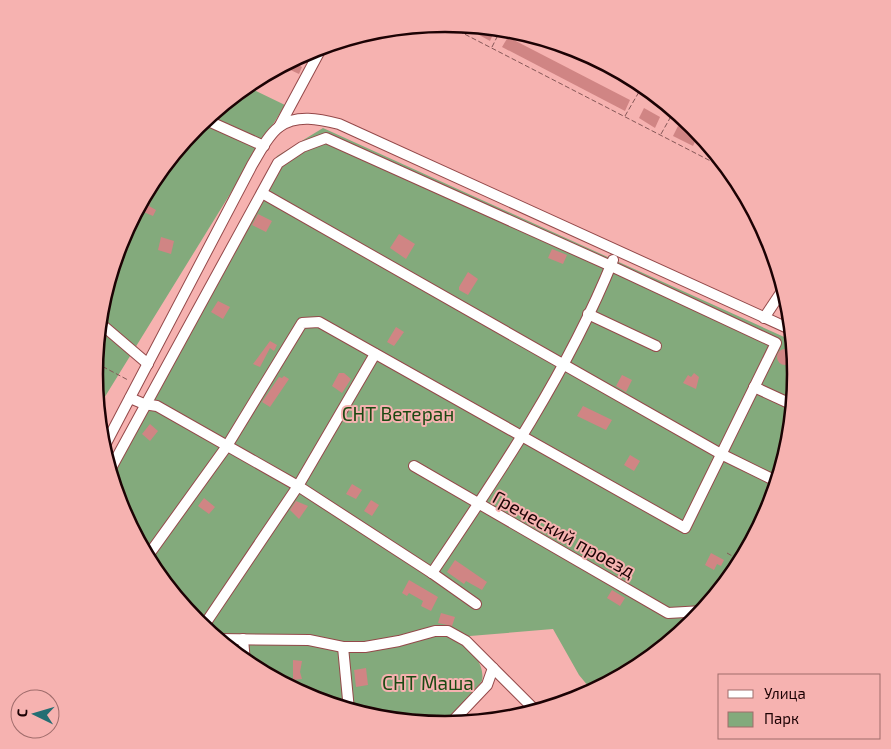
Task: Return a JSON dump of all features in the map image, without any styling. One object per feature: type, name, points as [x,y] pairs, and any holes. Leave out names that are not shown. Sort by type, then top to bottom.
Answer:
[{"type":"street","points":[[109,437],[252,165],[279,127],[316,59]]},
{"type":"street","points":[[279,127],[304,118],[339,124],[616,252],[784,327]]},
{"type":"street","points":[[214,123],[264,146]]},
{"type":"street","points":[[115,462],[278,163],[302,146],[326,138],[611,266],[776,343],[685,528],[319,322],[302,323],[227,446],[152,550]]},
{"type":"street","points":[[262,192],[721,454],[771,478]]},
{"type":"street","points":[[432,573],[478,505],[564,365],[616,252]]},
{"type":"street","points":[[764,318],[778,296]]},
{"type":"street","points":[[588,314],[656,346]]},
{"type":"street","points":[[106,328],[148,364]]},
{"type":"street","points":[[208,620],[298,486],[375,354]]},
{"type":"street","points":[[754,387],[787,402]]},
{"type":"street","points":[[130,398],[147,405],[157,406],[298,486],[432,573],[476,604]]},
{"type":"street","name":"Греческий проезд","points":[[414,466],[478,505],[668,612],[692,611]]},
{"type":"street","points":[[228,639],[309,640],[343,647],[365,647],[399,641],[434,631],[448,631],[466,641],[531,706]]},
{"type":"street","points":[[244,639],[245,651]]},
{"type":"street","points":[[343,647],[348,702]]},
{"type":"street","points":[[458,716],[487,685],[493,668]]},
{"type":"path","points":[[463,33],[714,163]]},
{"type":"path","points":[[492,48],[498,36]]},
{"type":"path","points":[[625,116],[639,92]]},
{"type":"path","points":[[660,135],[671,117]]},
{"type":"path","points":[[103,366],[127,380]]},
{"type":"path","points":[[727,553],[735,557]]},
{"type":"green space","points":[[255,90],[285,105],[104,398],[103,374],[106,330],[115,286],[130,244],[149,203],[188,149],[220,117]]},
{"type":"green space","name":"СНТ Ветеран","points":[[323,128],[786,338],[788,374],[785,419],[776,463],[761,505],[742,546],[717,583],[671,632],[654,646],[616,671],[587,685],[579,675],[553,629],[470,636],[460,643],[469,650],[480,664],[482,681],[453,716],[401,714],[357,705],[336,698],[274,671],[220,632],[174,583],[149,546],[139,526],[122,484],[113,455],[144,404],[277,156]]},
{"type":"building","points":[[477,34],[493,35],[490,41]]},
{"type":"building","points":[[507,38],[512,39],[630,100],[625,111],[502,47]]},
{"type":"building","points":[[300,66],[302,67],[299,74],[290,70]]},
{"type":"building","points":[[644,108],[660,117],[655,128],[639,118]]},
{"type":"building","points":[[678,126],[695,141],[693,146],[673,136]]},
{"type":"building","points":[[150,201],[149,206],[156,210],[153,216],[144,212]]},
{"type":"building","points":[[258,214],[272,221],[266,232],[252,225]]},
{"type":"building","points":[[399,234],[415,244],[406,259],[390,248]]},
{"type":"building","points":[[161,237],[174,241],[171,254],[158,250]]},
{"type":"building","points":[[552,249],[567,255],[563,264],[548,258]]},
{"type":"building","points":[[468,272],[478,279],[468,295],[459,290],[459,287]]},
{"type":"building","points":[[218,301],[230,307],[223,319],[211,312]]},
{"type":"building","points":[[396,327],[404,332],[394,346],[387,342]]},
{"type":"building","points":[[270,341],[277,345],[274,351],[270,348],[260,367],[253,364]]},
{"type":"building","points":[[785,349],[787,350],[788,364],[785,365],[777,357]]},
{"type":"building","points":[[339,373],[344,373],[351,379],[342,393],[332,386]]},
{"type":"building","points":[[694,373],[699,377],[696,389],[683,383],[688,375],[691,377]]},
{"type":"building","points":[[622,375],[632,380],[626,392],[616,386]]},
{"type":"building","points":[[284,376],[289,379],[270,407],[262,402],[279,377],[282,378]]},
{"type":"building","points":[[583,406],[612,420],[606,430],[577,416]]},
{"type":"building","points":[[150,424],[158,431],[150,441],[142,434]]},
{"type":"building","points":[[630,455],[640,461],[634,471],[624,465]]},
{"type":"building","points":[[352,484],[362,490],[356,499],[346,494]]},
{"type":"building","points":[[204,498],[215,507],[209,514],[198,506]]},
{"type":"building","points":[[371,500],[379,505],[372,516],[364,511]]},
{"type":"building","points":[[296,501],[308,506],[299,519],[290,510]]},
{"type":"building","points":[[711,553],[724,560],[721,566],[717,564],[714,570],[705,565]]},
{"type":"building","points":[[455,560],[487,582],[482,590],[466,581],[464,584],[447,572]]},
{"type":"building","points":[[409,580],[438,597],[431,611],[421,606],[423,601],[409,593],[407,596],[402,593]]},
{"type":"building","points":[[612,590],[625,598],[620,606],[607,598]]},
{"type":"building","points":[[441,613],[455,617],[452,626],[438,623]]},
{"type":"building","points":[[293,660],[302,661],[300,672],[302,679],[293,680]]},
{"type":"building","points":[[366,668],[368,685],[356,687],[354,670]]},
{"type":"park label","name":"СНТ Маша","points":[[428,683]]}]
